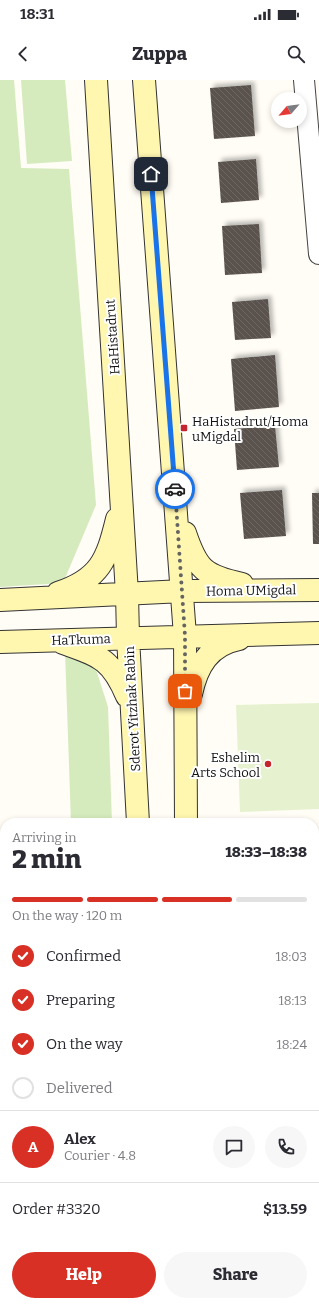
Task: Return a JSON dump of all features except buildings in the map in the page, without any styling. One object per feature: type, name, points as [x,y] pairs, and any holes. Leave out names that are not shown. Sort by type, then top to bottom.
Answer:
[{"type":"main road","name":"HaHistadrut","points":[[96,80],[128,594]]},
{"type":"main road","points":[[144,80],[183,591],[185,636],[186,818]]},
{"type":"main road","points":[[175,491],[193,557],[204,571],[225,580],[276,590]]},
{"type":"main road","points":[[40,599],[76,587],[97,570],[104,562],[112,540],[122,502]]},
{"type":"main road","name":"Homa UMigdal","points":[[183,591],[319,590]]},
{"type":"main road","points":[[0,600],[183,591]]},
{"type":"main road","name":"Sderot Yitzhak Rabin","points":[[128,594],[128,637],[138,818]]},
{"type":"main road","points":[[185,636],[319,633]]},
{"type":"main road","points":[[185,719],[195,674],[204,660],[216,648],[229,641],[260,634]]},
{"type":"main road","name":"HaTkuma","points":[[0,642],[53,639],[185,636]]},
{"type":"main road","points":[[53,639],[100,657],[114,669],[132,710]]},
{"type":"street","points":[[304,80],[316,182],[319,254]]},
{"type":"green space","points":[[0,80],[14,80],[21,168],[69,169],[96,505],[63,583],[0,587]]},
{"type":"green space","points":[[21,80],[65,80],[72,161],[27,164]]},
{"type":"green space","points":[[65,651],[93,660],[108,707],[112,818],[71,818]]},
{"type":"green space","points":[[319,703],[319,809],[240,812],[236,705]]},
{"type":"way so far","points":[[175,489],[183,591],[185,691]]},
{"type":"place","name":"HaHistadrut/Homa uMigdal","points":[[184,428]]},
{"type":"place","name":"Eshelim Arts School","points":[[268,764]]},
{"type":"route","points":[[151,174],[175,489]]}]
